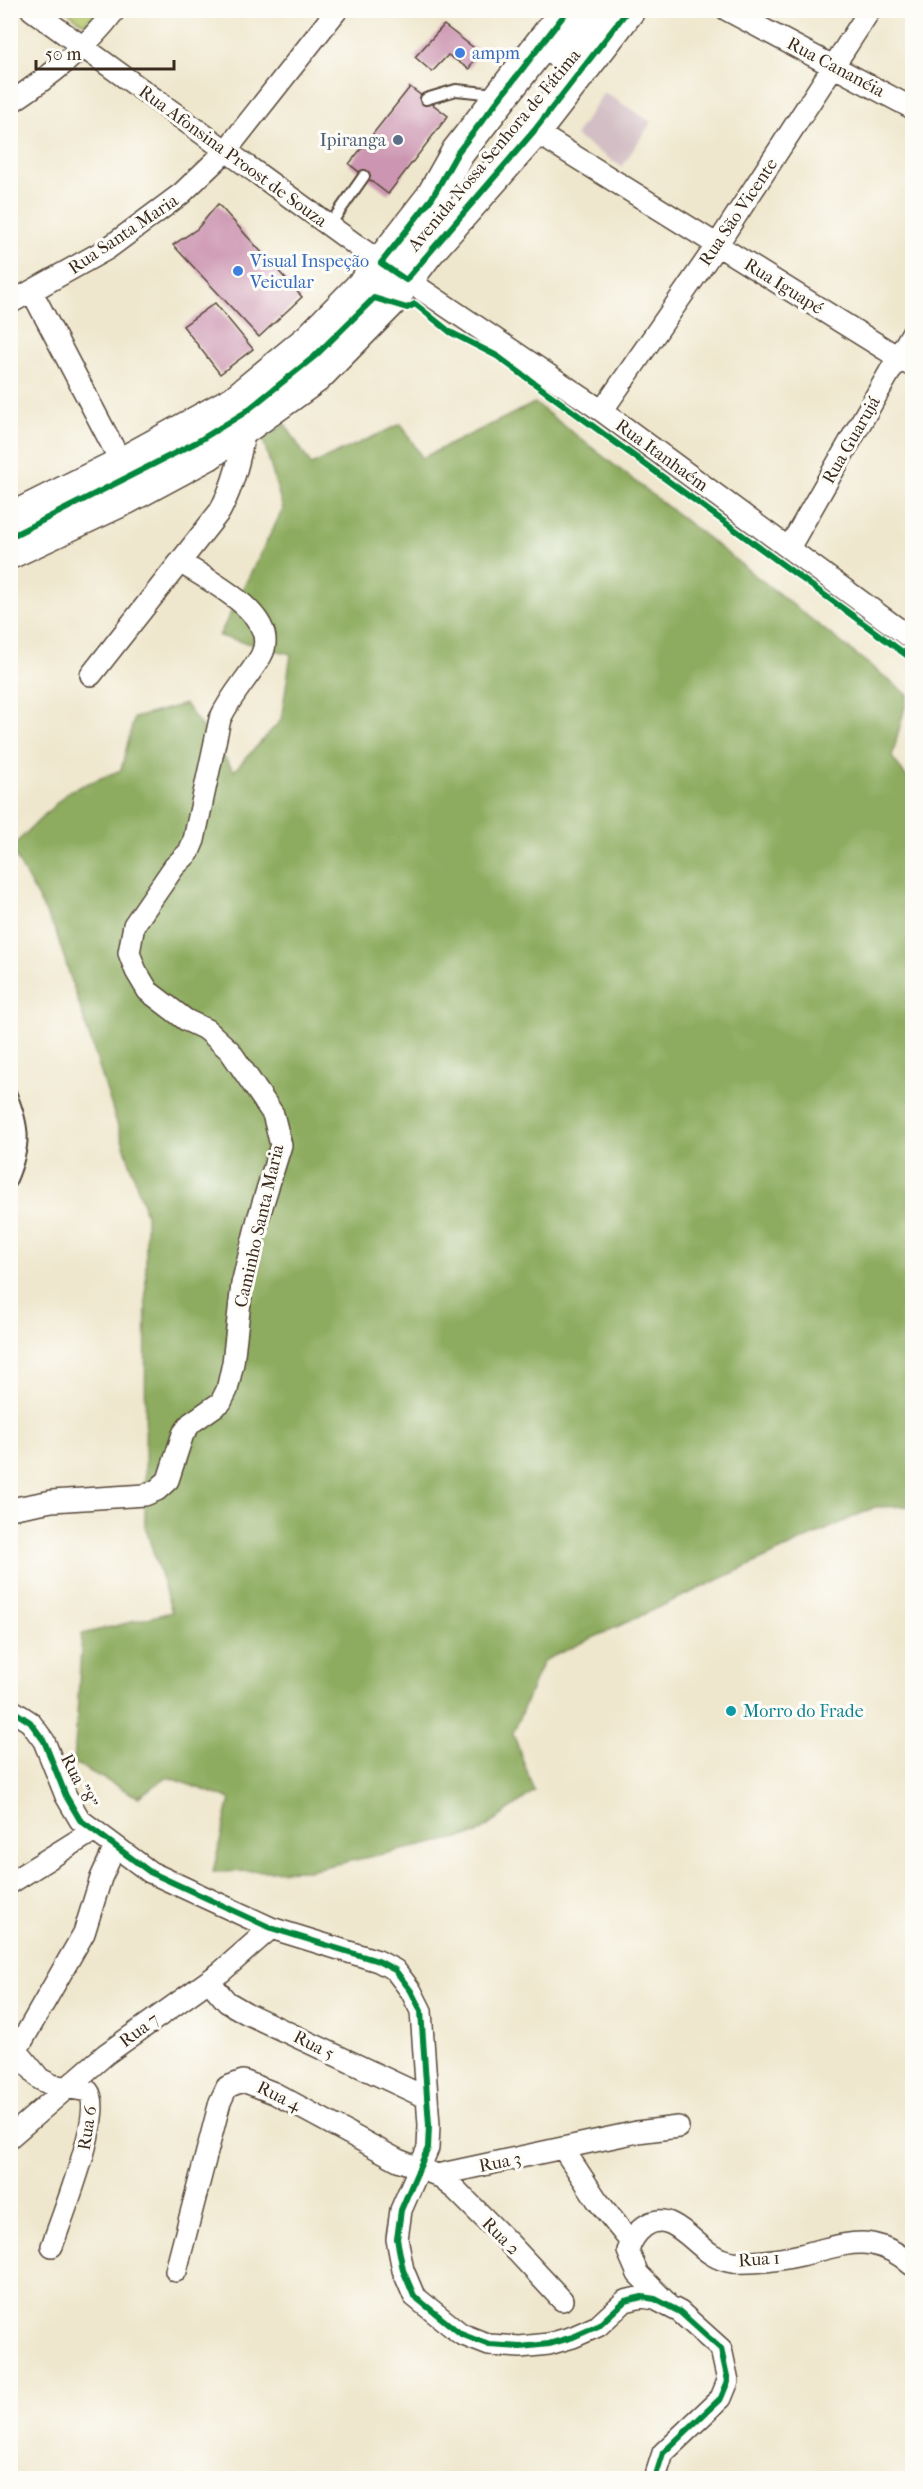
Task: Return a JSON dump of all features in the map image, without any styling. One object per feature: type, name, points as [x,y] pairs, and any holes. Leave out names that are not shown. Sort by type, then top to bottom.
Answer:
[{"type":"main road","name":"Avenida Nossa Senhora de Fátima","points":[[10,552],[127,497],[207,454],[316,376],[381,310],[394,271],[458,152],[568,10]]},
{"type":"main road","points":[[432,198],[506,122],[559,59],[596,10]]},
{"type":"main road","name":"Avenida Nossa Senhora de Fátima","points":[[10,520],[122,464],[235,402],[310,340],[365,284],[394,271],[534,131],[628,10]]},
{"type":"street","name":"Rua Afonsina Proost de Souza","points":[[32,10],[225,153],[394,271]]},
{"type":"street","points":[[10,103],[40,83],[83,47],[115,10]]},
{"type":"street","name":"Rua Santa Maria","points":[[10,303],[107,249],[181,194],[225,153],[337,10]]},
{"type":"street","name":"Rua Cananéia","points":[[727,10],[912,108]]},
{"type":"street","name":"Rua São Vicente","points":[[602,411],[717,245],[870,10]]},
{"type":"street","name":"Rua Iguapé","points":[[534,131],[906,362]]},
{"type":"street","name":"Rua Itanhaém","points":[[394,271],[602,411],[912,639]]},
{"type":"street","points":[[32,292],[122,464]]},
{"type":"street","name":"Rua Guarujá","points":[[789,548],[906,362],[912,333]]},
{"type":"street","points":[[91,675],[208,528],[231,491],[245,428]]},
{"type":"street","name":"Caminho Santa Maria","points":[[10,1509],[52,1501],[145,1495],[158,1490],[168,1480],[183,1434],[191,1423],[221,1402],[227,1390],[233,1363],[242,1284],[258,1219],[281,1145],[273,1114],[230,1051],[207,1030],[186,1020],[148,991],[129,953],[134,925],[174,867],[189,852],[194,840],[220,718],[227,703],[266,644],[264,631],[249,609],[180,562]]},
{"type":"street","name":"Rua \"8\"","points":[[10,1709],[30,1722],[44,1741],[66,1796],[80,1820],[150,1872],[271,1928],[378,1961],[395,1970],[411,1991],[421,2011],[427,2098],[428,2172],[401,2210],[397,2239],[403,2270],[414,2296],[461,2334],[489,2345],[520,2347],[549,2344],[573,2337],[598,2326],[625,2301],[642,2297],[655,2299],[672,2307]]},
{"type":"street","points":[[10,1883],[93,1831]]},
{"type":"street","points":[[14,2057],[84,1934],[101,1878],[123,1853]]},
{"type":"street","name":"Rua 7","points":[[10,2137],[131,2035],[208,1981],[271,1928]]},
{"type":"street","name":"Rua 5","points":[[208,1981],[227,2002],[246,2013],[427,2098]]},
{"type":"street","name":"Rua 6","points":[[14,2057],[40,2079],[52,2085],[88,2091],[92,2096],[93,2108],[83,2154],[52,2246]]},
{"type":"street","name":"Rua 4","points":[[176,2271],[220,2102],[228,2087],[236,2083],[253,2083],[428,2172]]},
{"type":"street","name":"Rua 3","points":[[428,2172],[564,2150],[637,2132],[678,2127]]},
{"type":"street","points":[[564,2150],[591,2193],[630,2241],[628,2251],[638,2274],[721,2349],[728,2381],[721,2398],[663,2453],[655,2478]]},
{"type":"street","name":"Rua 2","points":[[428,2172],[456,2190],[562,2300]]},
{"type":"street","name":"Rua 1","points":[[630,2241],[642,2226],[658,2221],[671,2223],[705,2250],[727,2261],[759,2261],[798,2256],[845,2245],[870,2243],[885,2248],[912,2265]]},
{"type":"lane","points":[[426,99],[456,90],[502,95]]},
{"type":"lane","points":[[329,226],[364,176]]},
{"type":"lane","points":[[10,1092],[23,1123],[18,1163],[10,1182]]},
{"type":"shaded area","points":[[604,92],[651,122],[622,167],[575,136]]},
{"type":"green space","points":[[67,11],[98,11],[84,24]]},
{"type":"green space","points":[[535,403],[908,695],[892,757],[912,784],[912,1506],[875,1507],[543,1661],[513,1733],[534,1791],[477,1834],[308,1870],[213,1872],[230,1799],[167,1777],[138,1797],[74,1763],[82,1634],[172,1612],[145,1526],[146,1214],[56,932],[11,848],[69,791],[121,770],[134,718],[185,704],[234,771],[281,720],[291,654],[219,636],[283,509],[263,439],[285,424],[311,465],[401,424],[422,458]]},
{"type":"building","points":[[444,25],[478,51],[469,69],[448,55],[432,72],[415,57]]},
{"type":"building","name":"Ipiranga","points":[[410,87],[448,116],[388,194],[349,164]]},
{"type":"building","name":"Visual Inspeção Veicular","points":[[218,204],[302,297],[259,337],[173,245],[197,229]]},
{"type":"building","points":[[215,303],[253,349],[220,374],[183,326]]},
{"type":"cycle path","points":[[568,10],[458,152],[432,198],[381,263],[406,280],[534,131],[628,10]]},
{"type":"cycle path","points":[[10,537],[197,442],[244,413],[315,356],[374,298],[407,308],[415,304],[450,332],[497,356],[912,659]]},
{"type":"cycle path","points":[[10,1709],[30,1722],[44,1741],[66,1796],[80,1820],[150,1872],[271,1928],[378,1961],[395,1970],[411,1991],[421,2011],[429,2125],[428,2148],[401,2210],[397,2239],[403,2270],[414,2296],[461,2334],[489,2345],[520,2347],[549,2344],[573,2337],[598,2326],[625,2301],[642,2297],[655,2299],[680,2312],[721,2349],[728,2381],[721,2398],[663,2453],[655,2478]]},
{"type":"place","name":"ampm","points":[[460,53]]},
{"type":"place","name":"Ipiranga","points":[[398,140]]},
{"type":"place","name":"Visual Inspeção Veicular","points":[[238,271]]},
{"type":"place","name":"Morro do Frade","points":[[731,1711]]}]
